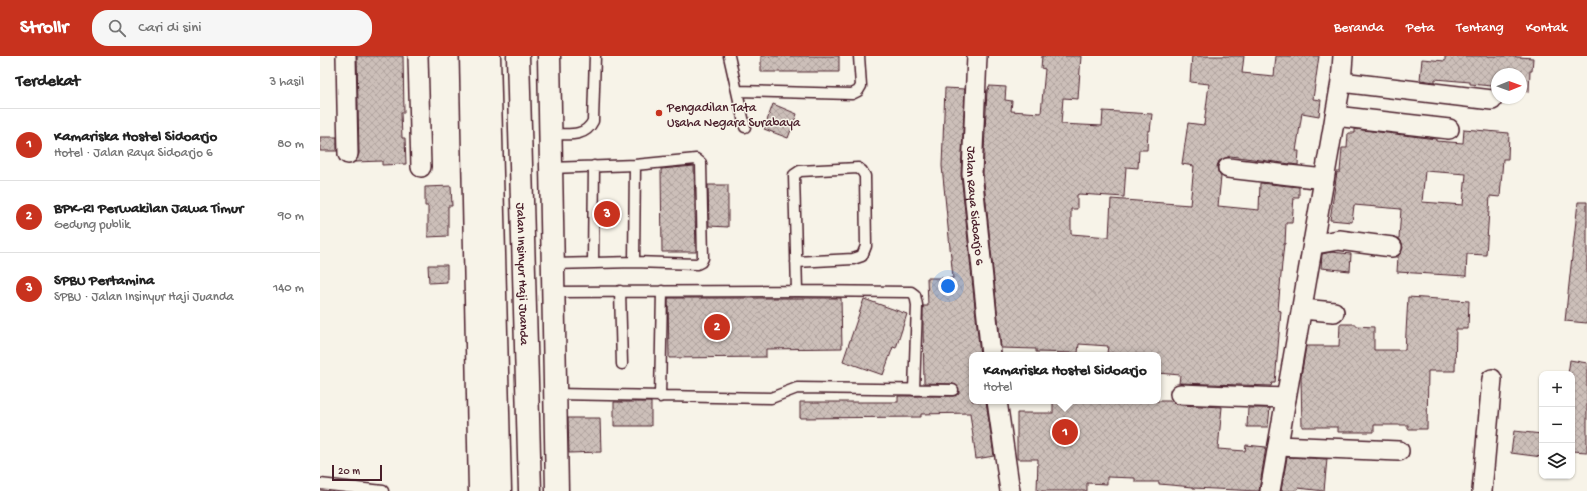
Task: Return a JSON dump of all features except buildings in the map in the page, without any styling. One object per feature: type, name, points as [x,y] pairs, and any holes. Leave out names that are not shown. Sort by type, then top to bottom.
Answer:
[{"type":"main road","points":[[471,56],[480,491]]},
{"type":"main road","points":[[489,56],[500,491]]},
{"type":"main road","name":"Jalan Insinyur Haji Juanda","points":[[518,56],[530,491]]},
{"type":"main road","points":[[549,56],[557,491]]},
{"type":"street","points":[[346,56],[348,154]]},
{"type":"street","points":[[418,56],[421,167]]},
{"type":"street","name":"Jalan Raya Sidoarjo 6","points":[[977,56],[972,173],[992,352]]},
{"type":"street","points":[[1270,491],[1341,82],[1343,56]]},
{"type":"street","points":[[1341,82],[1491,100]]},
{"type":"street","points":[[1335,116],[1449,129]]},
{"type":"street","points":[[1228,168],[1324,179]]},
{"type":"street","points":[[1313,242],[1321,243],[1339,240],[1392,247]]},
{"type":"street","points":[[1302,309],[1334,312]]},
{"type":"street","points":[[1482,491],[1492,379]]},
{"type":"street","points":[[1180,394],[1286,398]]},
{"type":"street","points":[[997,404],[1010,491]]},
{"type":"street","points":[[1278,446],[1400,451]]},
{"type":"lane","points":[[550,134],[581,133],[590,128],[593,121],[595,56]]},
{"type":"lane","points":[[729,56],[745,127]]},
{"type":"lane","points":[[737,91],[852,94],[858,91],[861,86],[859,56]]},
{"type":"lane","points":[[551,168],[635,165],[696,159],[701,163],[703,258],[701,262],[697,264],[634,262],[553,264]]},
{"type":"lane","points":[[634,262],[635,165]]},
{"type":"lane","points":[[593,263],[594,166]]},
{"type":"lane","points":[[796,262],[853,259],[862,256],[866,246],[865,176],[858,168],[800,171],[794,175],[796,262],[797,290]]},
{"type":"lane","points":[[554,292],[797,290],[911,292],[915,295],[917,305],[914,390]]},
{"type":"lane","points":[[620,291],[622,364]]},
{"type":"lane","points":[[660,397],[662,292]]},
{"type":"lane","points":[[556,394],[771,398],[797,388],[953,390]]},
{"type":"lane","points":[[320,484],[383,491]]},
{"type":"place","name":"Pengadilan Tata Usaha Negara Surabaya","points":[[659,113]]},
{"type":"place","name":"SPBU Pertamina","points":[[607,214]]},
{"type":"place","name":"BPK-RI Perwakilan Jawa Timur","points":[[717,327]]},
{"type":"place","name":"Kamariska Hostel Sidoarjo","points":[[1065,432]]}]
